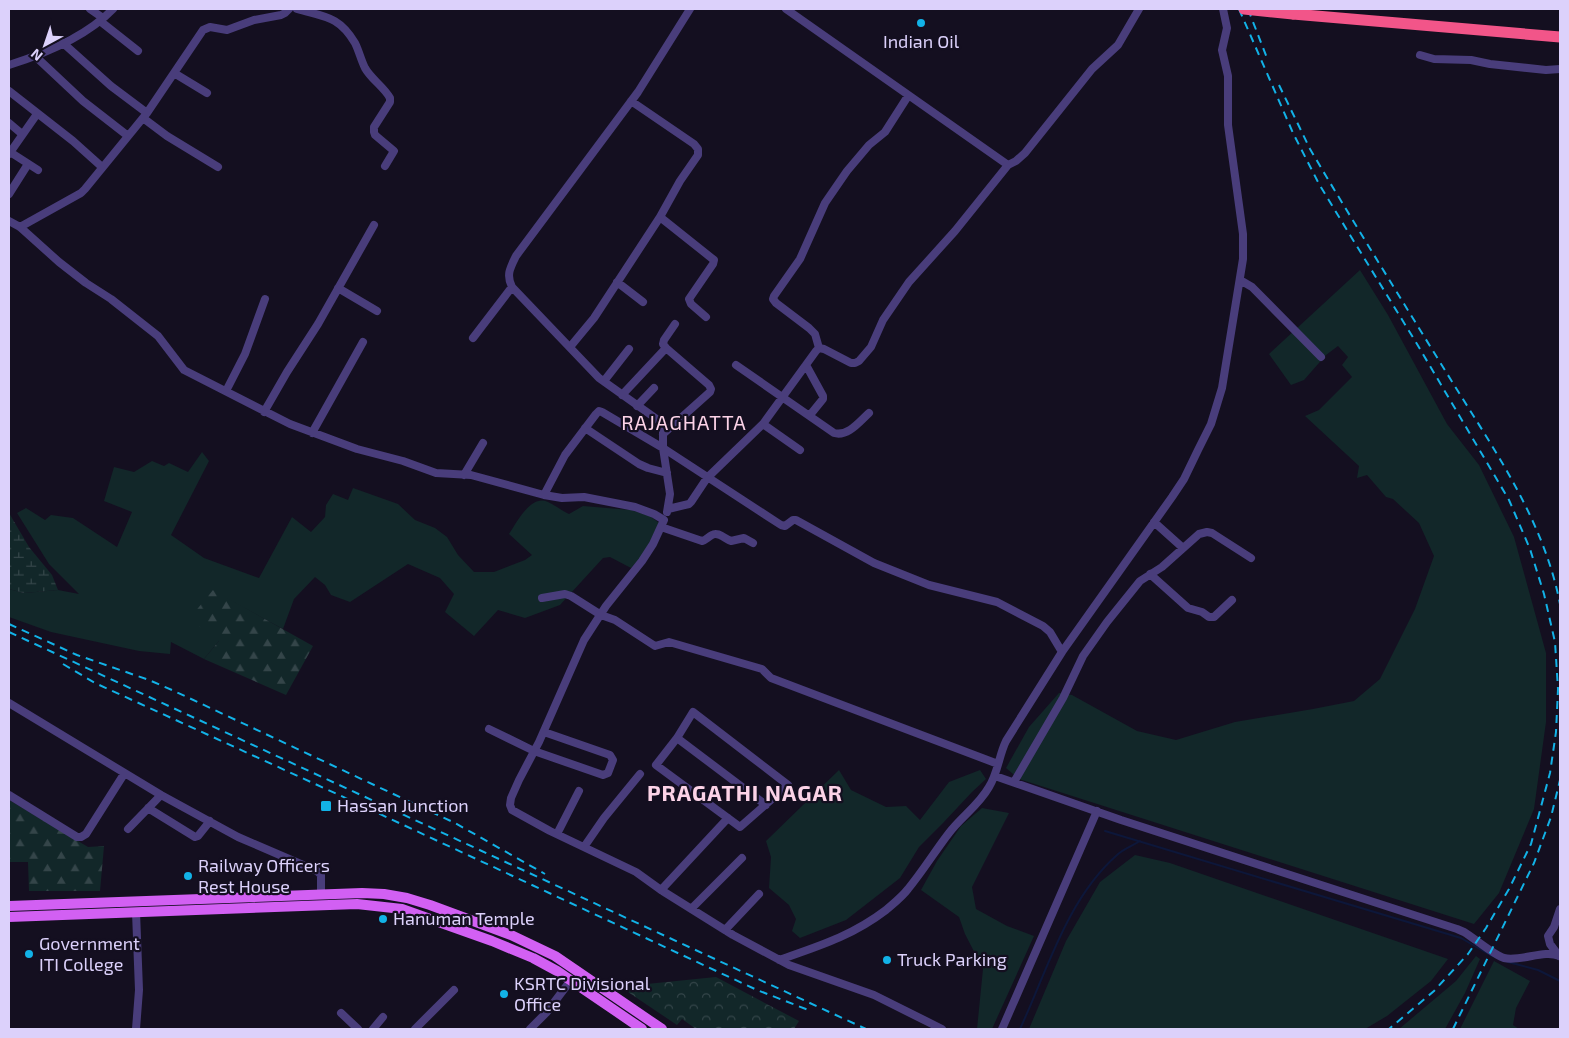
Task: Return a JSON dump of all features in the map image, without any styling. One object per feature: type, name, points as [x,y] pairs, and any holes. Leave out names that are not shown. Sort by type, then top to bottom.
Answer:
[{"type":"highway","points":[[1244,9],[1560,37]]},
{"type":"main road","points":[[361,905],[362,893]]},
{"type":"main road","points":[[9,906],[362,893],[407,898],[497,930],[555,956],[662,1029]]},
{"type":"main road","points":[[149,900],[149,912]]},
{"type":"main road","points":[[9,917],[361,905],[402,909],[492,941],[533,958],[571,980],[642,1029]]},
{"type":"main road","points":[[492,941],[497,930]]},
{"type":"street","points":[[90,9],[138,51]]},
{"type":"street","points":[[9,64],[35,56],[63,43],[89,29],[113,9]]},
{"type":"street","points":[[20,228],[80,193],[145,116],[206,27],[210,26],[227,30],[254,20],[281,15],[288,9]]},
{"type":"street","points":[[297,9],[338,22],[355,44],[365,68],[390,98],[390,102],[374,127],[375,135],[394,151],[385,166]]},
{"type":"street","points":[[690,9],[631,101],[516,256],[509,271],[509,280],[512,286],[570,347],[604,381],[658,420],[663,427],[663,448],[670,494],[663,524],[653,544],[584,640],[544,732],[518,780],[510,805],[516,814],[636,872],[725,930],[779,960],[874,995],[942,1029]]},
{"type":"street","points":[[786,9],[1008,165]]},
{"type":"street","points":[[819,348],[850,363],[855,363],[859,360],[871,347],[884,320],[909,282],[955,231],[1008,165],[1025,153],[1092,69],[1118,45],[1139,9]]},
{"type":"street","points":[[779,960],[841,938],[869,923],[899,899],[950,831],[979,801],[995,776],[1006,740],[1062,652],[1184,479],[1211,424],[1222,388],[1243,259],[1243,234],[1228,125],[1228,76],[1222,50],[1227,28],[1223,9]]},
{"type":"street","points":[[1560,28],[1560,37]]},
{"type":"street","points":[[63,43],[167,136],[218,167]]},
{"type":"street","points":[[35,56],[82,101],[128,136]]},
{"type":"street","points":[[1420,56],[1434,59],[1471,60],[1546,70],[1560,69]]},
{"type":"street","points":[[174,73],[207,93]]},
{"type":"street","points":[[9,91],[73,141],[102,167]]},
{"type":"street","points":[[819,348],[815,334],[776,303],[774,296],[800,259],[825,203],[869,144],[885,132],[908,96]]},
{"type":"street","points":[[570,347],[594,318],[698,155],[698,149],[694,144],[631,101]]},
{"type":"street","points":[[37,114],[9,153],[38,170]]},
{"type":"street","points":[[9,124],[22,134]]},
{"type":"street","points":[[9,194],[28,164]]},
{"type":"street","points":[[660,217],[712,256],[714,260],[689,299],[691,304],[706,317]]},
{"type":"street","points":[[9,221],[20,228],[86,284],[111,299],[158,336],[184,370],[290,424],[357,449],[403,461],[436,473],[470,475],[544,495],[562,498],[584,497],[635,507],[654,514],[663,524],[702,541],[717,533],[731,541],[744,538],[753,543]]},
{"type":"street","points":[[264,412],[318,324],[374,225]]},
{"type":"street","points":[[1240,280],[1252,287],[1321,357]]},
{"type":"street","points":[[617,282],[643,302]]},
{"type":"street","points":[[473,338],[512,286]]},
{"type":"street","points":[[338,288],[377,311]]},
{"type":"street","points":[[226,391],[245,354],[265,298]]},
{"type":"street","points":[[663,434],[710,392],[711,389],[709,385],[663,344],[675,324]]},
{"type":"street","points":[[312,433],[364,342]]},
{"type":"street","points":[[622,395],[666,348]]},
{"type":"street","points":[[668,509],[689,504],[707,478],[763,424],[819,348]]},
{"type":"street","points":[[604,381],[629,349]]},
{"type":"street","points":[[806,364],[824,396],[810,415]]},
{"type":"street","points":[[736,365],[834,433],[846,433],[869,413]]},
{"type":"street","points":[[638,406],[654,388]]},
{"type":"street","points":[[544,495],[561,462],[596,414],[602,412],[663,448],[781,525],[785,526],[791,521],[796,520],[874,563],[929,585],[997,602],[1044,626],[1050,632],[1062,652]]},
{"type":"street","points":[[763,424],[800,450]]},
{"type":"street","points":[[585,428],[639,464],[667,473]]},
{"type":"street","points":[[464,475],[483,443]]},
{"type":"street","points":[[1154,522],[1183,548]]},
{"type":"street","points":[[1014,782],[1063,698],[1084,656],[1107,622],[1140,581],[1162,567],[1200,534],[1207,532],[1212,533],[1251,558]]},
{"type":"street","points":[[1150,574],[1188,608],[1202,612],[1209,617],[1214,617],[1232,600]]},
{"type":"street","points":[[542,598],[565,594],[571,596],[601,615],[615,620],[654,646],[669,642],[762,669],[772,678],[998,764]]},
{"type":"street","points":[[9,703],[161,795],[261,848],[317,871],[321,875],[321,894]]},
{"type":"street","points":[[693,712],[788,785],[766,805],[740,827],[656,765],[677,738],[693,712]]},
{"type":"street","points":[[489,730],[534,752],[603,775],[608,773],[613,760],[610,755],[544,732]]},
{"type":"street","points":[[677,738],[766,805]]},
{"type":"street","points":[[9,795],[81,837],[86,834],[124,774]]},
{"type":"street","points":[[584,847],[604,818],[640,774]]},
{"type":"street","points":[[995,776],[1097,812],[1457,929],[1504,958],[1525,958],[1548,954],[1556,954],[1560,957]]},
{"type":"street","points":[[557,834],[579,792]]},
{"type":"street","points":[[128,829],[161,795]]},
{"type":"street","points":[[148,808],[195,838],[210,821]]},
{"type":"street","points":[[1002,1029],[1097,812]]},
{"type":"street","points":[[661,890],[728,818]]},
{"type":"street","points":[[691,909],[742,858]]},
{"type":"street","points":[[725,930],[759,894]]},
{"type":"street","points":[[1560,909],[1554,927],[1548,936],[1550,944],[1560,957]]},
{"type":"street","points":[[136,912],[139,990],[136,1029]]},
{"type":"street","points":[[530,1029],[546,1013],[571,980]]},
{"type":"street","points":[[415,1029],[454,990]]},
{"type":"street","points":[[342,1013],[354,1028]]},
{"type":"street","points":[[373,1029],[383,1017]]},
{"type":"green space","points":[[1360,270],[1388,315],[1447,424],[1479,465],[1514,537],[1546,653],[1546,722],[1534,809],[1499,893],[1474,924],[1019,779],[1006,768],[1029,727],[1059,693],[1072,695],[1137,731],[1176,740],[1235,722],[1354,701],[1380,679],[1415,609],[1434,556],[1419,523],[1393,499],[1386,497],[1367,475],[1357,478],[1359,466],[1305,416],[1319,410],[1352,377],[1342,365],[1348,357],[1338,346],[1326,355],[1304,380],[1291,385],[1269,354]]},
{"type":"green space","points":[[202,452],[209,461],[171,535],[204,558],[259,578],[292,517],[311,532],[325,517],[326,505],[333,494],[348,500],[353,488],[398,504],[415,520],[435,528],[447,537],[458,555],[474,572],[494,572],[525,560],[532,555],[509,534],[520,516],[530,505],[536,502],[548,502],[569,514],[583,506],[631,510],[650,516],[659,523],[644,554],[631,568],[610,557],[603,558],[560,605],[525,618],[498,610],[474,636],[445,612],[454,594],[440,578],[408,564],[350,602],[331,595],[325,585],[315,577],[294,599],[283,629],[213,591],[219,641],[204,659],[171,642],[170,654],[139,651],[51,632],[9,617],[9,589],[24,593],[58,590],[79,594],[49,564],[17,513],[26,508],[45,520],[51,515],[73,518],[117,547],[132,512],[104,501],[114,467],[134,472],[152,461],[164,466],[169,463],[188,472]]},
{"type":"green space","points":[[9,513],[29,547],[52,575],[58,590],[24,593],[9,589]]},
{"type":"green space","points":[[213,590],[313,646],[286,695],[204,659],[219,641],[189,619]]},
{"type":"green space","points":[[839,770],[851,790],[886,807],[906,806],[920,820],[949,782],[980,770],[986,779],[919,847],[900,878],[846,920],[800,938],[792,931],[796,919],[789,905],[769,888],[771,857],[766,841]]},
{"type":"green space","points":[[9,800],[88,847],[104,846],[100,891],[29,891],[28,862],[9,862]]},
{"type":"green space","points":[[982,808],[1009,813],[972,887],[976,909],[1007,926],[1034,936],[992,1029],[977,1029],[983,969],[965,934],[959,917],[921,890],[937,861],[961,826]]},
{"type":"green space","points":[[1135,855],[1170,863],[1448,959],[1431,981],[1387,1016],[1365,1029],[1029,1029],[1066,941],[1100,882]]},
{"type":"green space","points":[[1476,956],[1480,959],[1465,993],[1445,1029],[1399,1029],[1456,981]]},
{"type":"green space","points":[[1494,961],[1530,981],[1516,1008],[1513,1025],[1519,1029],[1460,1029]]},
{"type":"green space","points":[[716,977],[799,1021],[794,1029],[696,1029],[682,1019],[677,1025],[622,988],[626,984],[637,985]]},
{"type":"waterway","points":[[1105,831],[1461,938],[1492,956]]},
{"type":"waterway","points":[[1020,1029],[1071,914],[1100,873],[1117,855],[1140,841]]},
{"type":"waterway","points":[[1508,962],[1538,970],[1560,981]]},
{"type":"railway","points":[[1239,9],[1293,133],[1319,184],[1417,344],[1509,500],[1530,549],[1544,594],[1555,642],[1558,689],[1556,732],[1550,773],[1531,844],[1509,889],[1468,954],[1434,991],[1389,1029]]},
{"type":"railway","points":[[1248,9],[1267,58]]},
{"type":"railway","points":[[1279,85],[1310,149],[1501,460],[1530,515],[1542,544],[1553,573],[1560,604]]},
{"type":"railway","points":[[9,624],[77,655],[172,690],[455,823],[545,874]]},
{"type":"railway","points":[[9,632],[866,1029]]},
{"type":"railway","points":[[63,664],[95,683],[757,990],[811,1011]]},
{"type":"railway","points":[[1453,1029],[1534,863],[1551,817],[1560,780]]},
{"type":"place","name":"Indian Oil","points":[[921,23]]},
{"type":"place","name":"Hassan Junction","points":[[326,806]]},
{"type":"place","name":"Railway Officers Rest House","points":[[188,876]]},
{"type":"place","name":"Hanuman Temple","points":[[383,919]]},
{"type":"place","name":"Government ITI College","points":[[29,954]]},
{"type":"place","name":"Truck Parking","points":[[887,960]]},
{"type":"place","name":"KSRTC Divisional Office","points":[[504,994]]},
{"type":"district","name":"RAJAGHATTA","points":[[684,423]]},
{"type":"district","name":"PRAGATHI NAGAR","points":[[745,793]]}]
